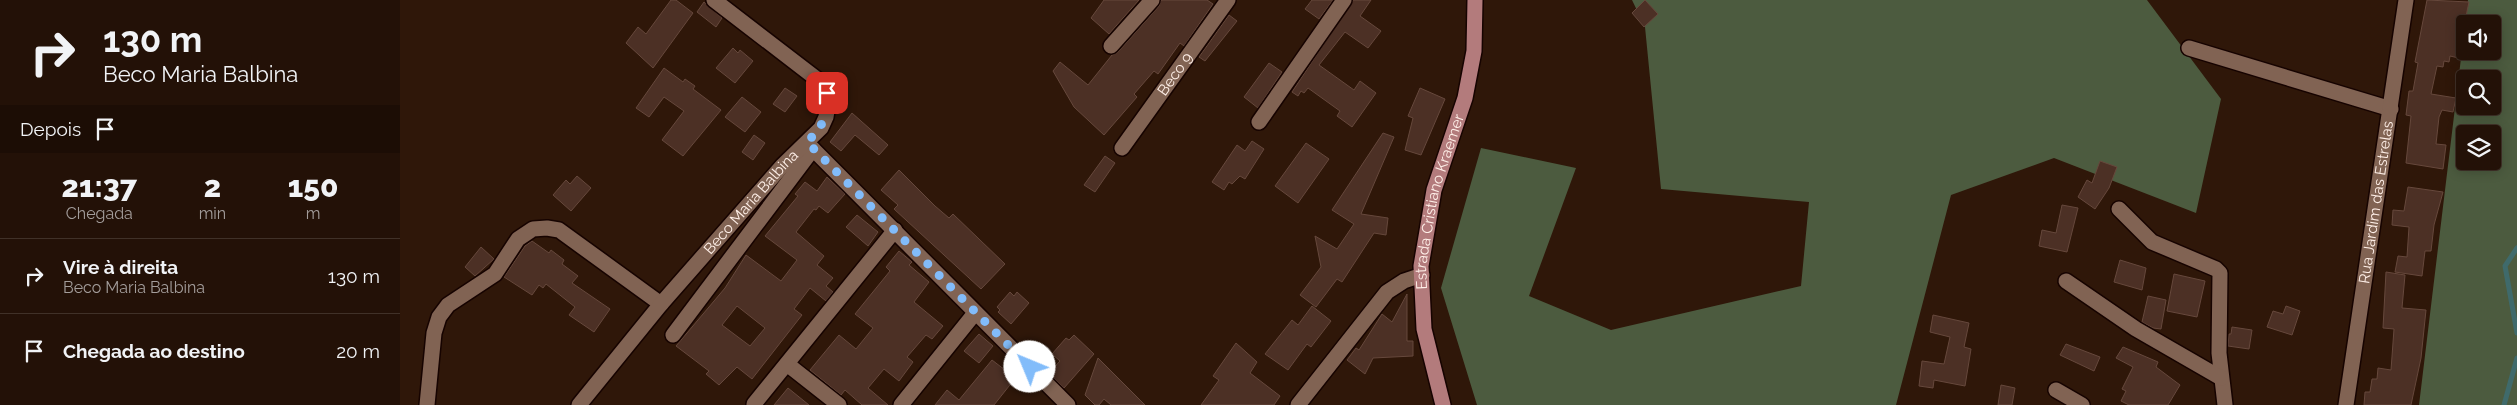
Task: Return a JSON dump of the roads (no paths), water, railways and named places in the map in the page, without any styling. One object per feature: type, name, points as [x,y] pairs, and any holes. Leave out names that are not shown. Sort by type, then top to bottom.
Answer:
[{"type":"main road","name":"Estrada Cristiano Kraemer","points":[[1442,405],[1424,329],[1422,266],[1434,190],[1465,98],[1474,51],[1475,0]]},
{"type":"street","name":"Beco Maria Balbina","points":[[579,405],[661,304],[784,165],[810,146],[826,117],[827,93],[822,83],[714,0]]},
{"type":"street","points":[[1111,46],[1152,0]]},
{"type":"street","name":"Beco 9","points":[[1122,148],[1228,0]]},
{"type":"street","points":[[1259,122],[1344,0]]},
{"type":"street","name":"Rua Jardim das Estrelas","points":[[2346,405],[2406,0]]},
{"type":"street","points":[[2189,48],[2391,109]]},
{"type":"street","points":[[673,335],[810,146],[976,313],[1052,399],[1068,405]]},
{"type":"street","points":[[2118,209],[2152,242],[2216,269],[2220,273],[2219,353],[2225,405]]},
{"type":"street","points":[[426,405],[434,333],[439,317],[459,296],[482,284],[495,274],[518,239],[533,229],[559,230],[661,304]]},
{"type":"street","points":[[754,404],[895,230]]},
{"type":"street","points":[[1298,405],[1387,292],[1404,281],[1422,275]]},
{"type":"street","points":[[2066,282],[2136,329],[2221,378]]},
{"type":"street","points":[[901,405],[976,313]]},
{"type":"street","points":[[787,364],[839,405]]},
{"type":"street","points":[[2056,390],[2082,405]]},
{"type":"waterway","points":[[2517,248],[2505,266],[2517,333]]},
{"type":"waterway","points":[[2504,405],[2517,358]]}]
